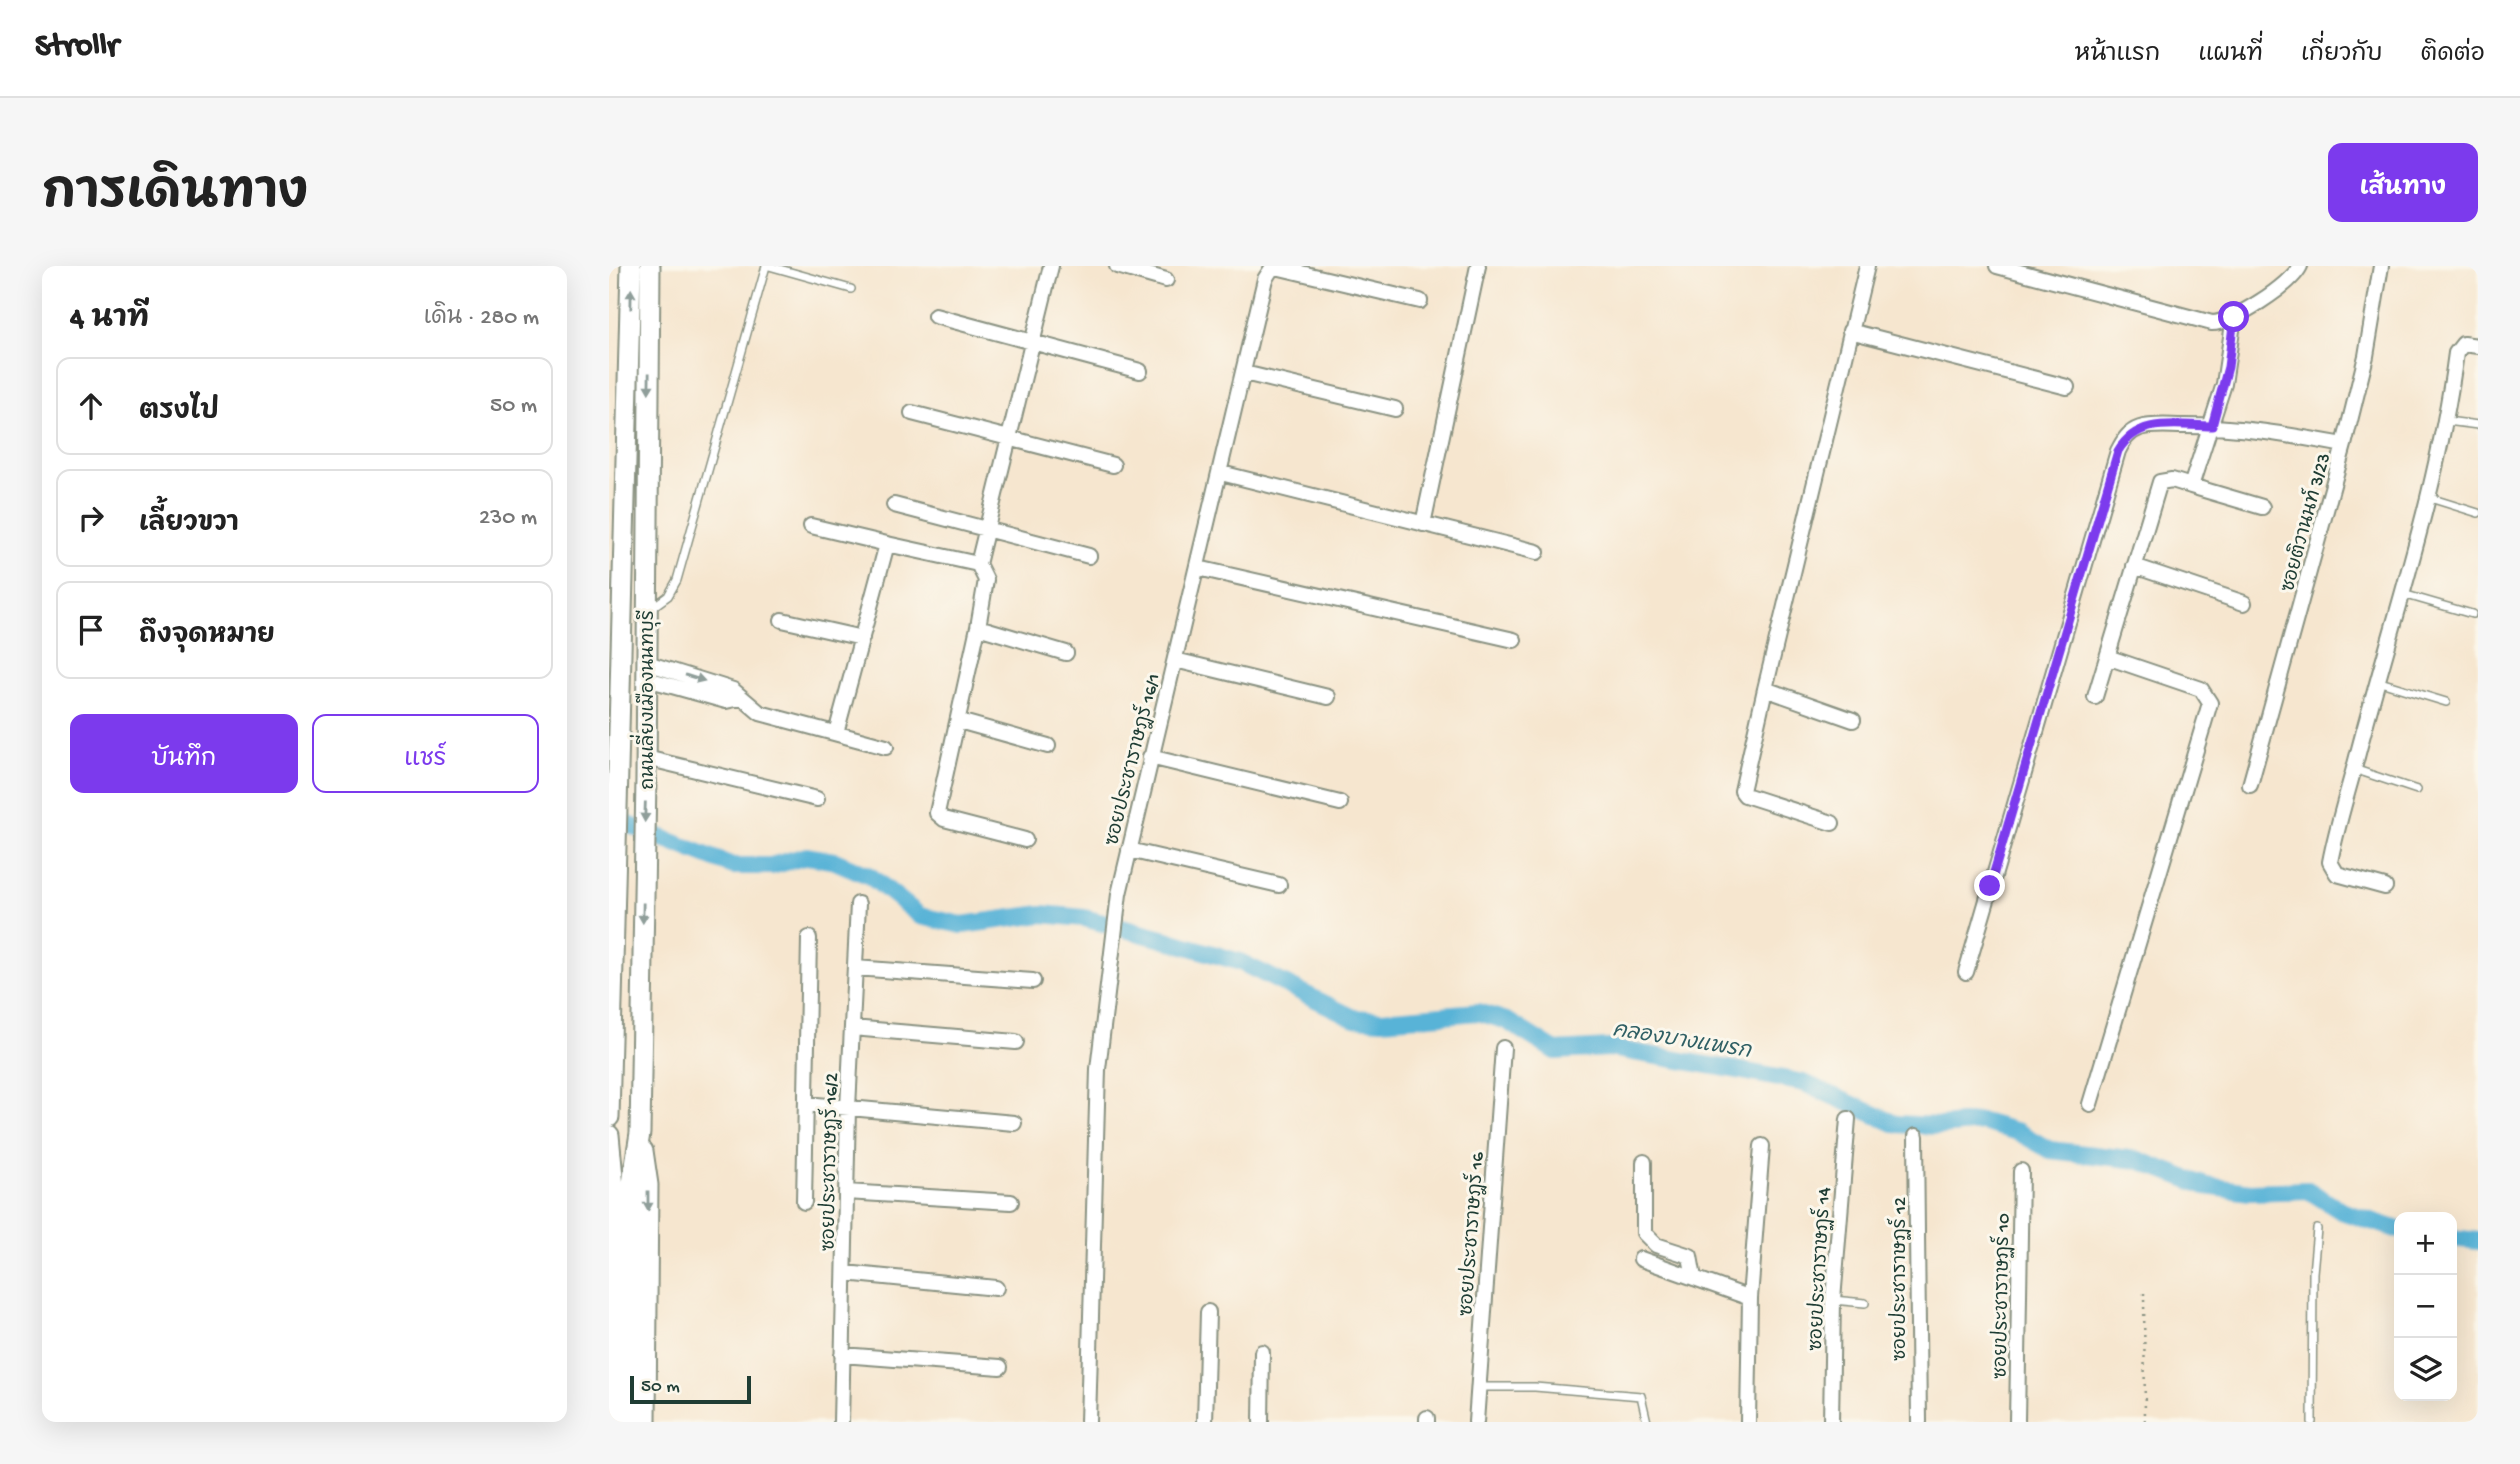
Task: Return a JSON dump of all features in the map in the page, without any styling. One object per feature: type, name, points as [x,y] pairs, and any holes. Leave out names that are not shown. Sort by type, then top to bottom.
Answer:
[{"type":"main road","name":"ถนนเลี่ยงเมืองนนทบุรี","points":[[609,1117],[618,784],[617,564],[631,266]]},
{"type":"main road","name":"ถนนเลี่ยงเมืองนนทบุรี","points":[[609,1422],[632,1184],[640,1133],[650,266]]},
{"type":"main road","name":"ถนนเลี่ยงเมืองนนทบุรี","points":[[640,1133],[648,1185],[646,1422]]},
{"type":"main road","name":"ถนนเลี่ยงเมืองนนทบุรี","points":[[609,1135],[628,1422]]},
{"type":"street","points":[[1025,840],[939,817],[937,807],[959,721],[978,627],[986,580],[978,564],[985,530],[1051,266]]},
{"type":"street","points":[[1117,266],[1166,280]]},
{"type":"street","points":[[1423,524],[1478,266]]},
{"type":"street","points":[[1832,823],[1745,795],[1742,790],[1867,266]]},
{"type":"street","points":[[1997,266],[2203,321],[2220,323],[2234,317],[2284,282],[2300,266]]},
{"type":"street","name":"ซอยติวานนท์ 3/23","points":[[2251,785],[2344,445],[2365,356],[2381,266]]},
{"type":"street","name":"ซอยประชาราษฎร์ 16/1","points":[[1088,1422],[1098,1069],[1119,894],[1265,279],[1272,268],[1420,301]]},
{"type":"street","points":[[935,316],[1140,371]]},
{"type":"street","points":[[2191,486],[2212,426],[2228,367],[2234,317]]},
{"type":"street","points":[[1850,331],[2067,387]]},
{"type":"street","points":[[2385,887],[2337,874],[2331,868],[2333,849],[2377,681],[2430,498],[2447,421],[2456,353],[2463,344],[2478,346]]},
{"type":"street","points":[[1244,373],[1395,409]]},
{"type":"street","points":[[912,414],[1008,436],[1113,465]]},
{"type":"street","points":[[1966,972],[2118,451],[2127,435],[2139,428],[2212,426],[2278,432],[2344,445]]},
{"type":"street","points":[[1221,473],[1537,552]]},
{"type":"street","points":[[2095,697],[2160,482],[2172,480],[2262,507]]},
{"type":"street","points":[[894,505],[1089,556]]},
{"type":"street","points":[[811,526],[978,564]]},
{"type":"street","points":[[836,733],[887,544]]},
{"type":"street","points":[[2134,566],[2244,603]]},
{"type":"street","points":[[1198,568],[1514,640]]},
{"type":"street","points":[[782,620],[862,638]]},
{"type":"street","points":[[978,627],[1066,653]]},
{"type":"street","points":[[2090,1104],[2210,703],[2201,689],[2107,657]]},
{"type":"street","points":[[1175,660],[1328,697]]},
{"type":"street","points":[[647,671],[733,690],[760,713],[886,747]]},
{"type":"street","points":[[1765,689],[1853,720]]},
{"type":"street","points":[[959,721],[1048,746]]},
{"type":"street","points":[[1150,757],[1340,803]]},
{"type":"street","points":[[646,768],[817,799]]},
{"type":"street","points":[[1129,850],[1279,885]]},
{"type":"street","name":"ซอยประชาราษฎร์ 16/2","points":[[841,1422],[848,1108],[858,904]]},
{"type":"street","points":[[804,1202],[809,938]]},
{"type":"street","points":[[855,968],[1033,981]]},
{"type":"street","points":[[852,1028],[1016,1042]]},
{"type":"street","name":"ซอยประชาราษฎร์ 16","points":[[1476,1422],[1503,1048]]},
{"type":"street","points":[[806,1104],[1014,1123]]},
{"type":"street","name":"ซอยประชาราษฏร์ 14","points":[[1832,1422],[1833,1300],[1848,1119]]},
{"type":"street","name":"ซอยประชาราษฏร์ 12","points":[[1916,1136],[1919,1422]]},
{"type":"street","points":[[1748,1422],[1750,1298],[1762,1146]]},
{"type":"street","points":[[1644,1162],[1644,1233],[1656,1245],[1690,1256],[1694,1278]]},
{"type":"street","name":"ซอยประชาราษฏร์ 10","points":[[2017,1422],[2021,1171]]},
{"type":"street","points":[[846,1192],[1011,1202]]},
{"type":"street","points":[[1641,1259],[1750,1298]]},
{"type":"street","points":[[845,1273],[996,1287]]},
{"type":"street","points":[[1205,1422],[1208,1312]]},
{"type":"street","points":[[1261,1422],[1262,1352]]},
{"type":"street","points":[[842,1355],[1000,1367]]},
{"type":"lane","points":[[646,611],[668,596],[677,580],[767,266],[851,289]]},
{"type":"lane","points":[[2447,421],[2478,425]]},
{"type":"lane","points":[[2430,498],[2478,513]]},
{"type":"lane","points":[[2403,594],[2472,614]]},
{"type":"lane","points":[[2377,681],[2446,702]]},
{"type":"lane","points":[[2354,769],[2417,790]]},
{"type":"lane","points":[[2312,1422],[2313,1273],[2317,1229]]},
{"type":"lane","points":[[1833,1300],[1865,1303]]},
{"type":"lane","points":[[1478,1387],[1535,1387],[1641,1396],[1647,1422]]},
{"type":"path","points":[[2144,1293],[2145,1422]]},
{"type":"waterway","name":"คลองบางแพรก","points":[[609,817],[733,866],[771,866],[807,856],[835,861],[870,876],[920,916],[962,925],[1042,914],[1084,918],[1170,941],[1240,962],[1354,1018],[1382,1020],[1478,1012],[1507,1021],[1555,1051],[1609,1048],[1804,1083],[1896,1124],[1941,1126],[1982,1122],[2018,1132],[2050,1150],[2138,1160],[2206,1186],[2250,1192],[2308,1190],[2341,1211],[2394,1228]]},
{"type":"waterway","name":"คลองบางแพรก","points":[[2457,1239],[2478,1241]]},
{"type":"route","points":[[1990,886],[2118,451],[2127,435],[2139,428],[2212,426],[2228,367],[2234,317]]}]
